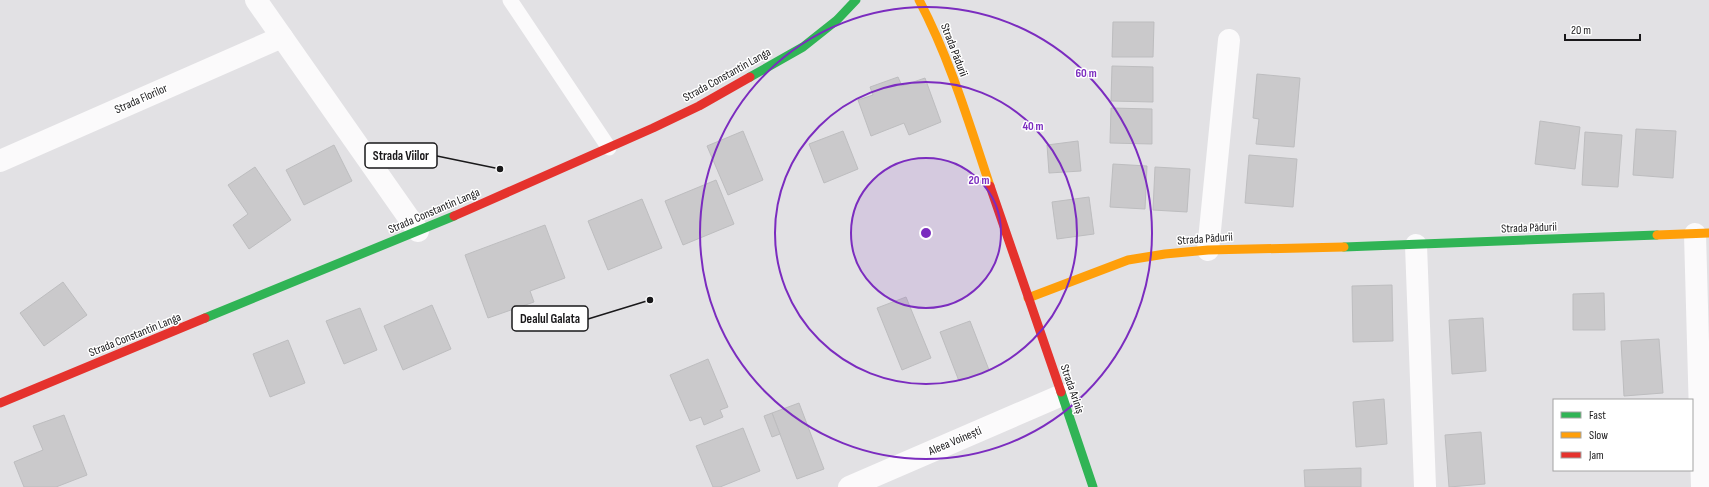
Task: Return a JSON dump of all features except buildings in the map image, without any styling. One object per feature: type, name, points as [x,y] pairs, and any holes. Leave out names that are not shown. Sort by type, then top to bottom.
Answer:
[{"type":"street","points":[[256,0],[418,231]]},
{"type":"street","name":"Strada Constantin Langa","points":[[0,403],[418,231],[609,148],[699,106],[802,47],[837,20],[856,0]]},
{"type":"street","name":"Strada Pădurii","points":[[919,0],[933,27],[953,78],[1028,298],[1128,260],[1165,254],[1208,250],[1416,245],[1702,234]]},
{"type":"street","name":"Strada Florilor","points":[[0,161],[282,38]]},
{"type":"street","points":[[1208,250],[1229,40]]},
{"type":"street","points":[[1702,234],[1702,487]]},
{"type":"street","points":[[1416,245],[1425,487]]},
{"type":"street","name":"Strada Ariniș","points":[[1028,298],[1093,487]]},
{"type":"street","name":"Aleea Voinești","points":[[849,487],[1062,396]]},
{"type":"lane","points":[[510,0],[609,148]]},
{"type":"traffic: fast","points":[[750,77],[803,47],[837,20],[856,0]]},
{"type":"traffic: fast","points":[[205,318],[454,216]]},
{"type":"traffic: fast","points":[[1344,247],[1657,235]]},
{"type":"traffic: fast","points":[[1061,392],[1093,487]]},
{"type":"traffic: slow","points":[[919,0],[950,68],[990,186]]},
{"type":"traffic: slow","points":[[1657,235],[1709,233]]},
{"type":"traffic: slow","points":[[1028,298],[1128,260],[1165,254],[1208,250],[1344,247]]},
{"type":"traffic: jam","points":[[454,216],[653,128],[699,106],[750,77]]},
{"type":"traffic: jam","points":[[990,186],[1061,392]]},
{"type":"traffic: jam","points":[[0,403],[205,318]]},
{"type":"place","name":"Strada Viilor","points":[[500,169]]},
{"type":"place","name":"Dealul Galata","points":[[650,300]]}]
